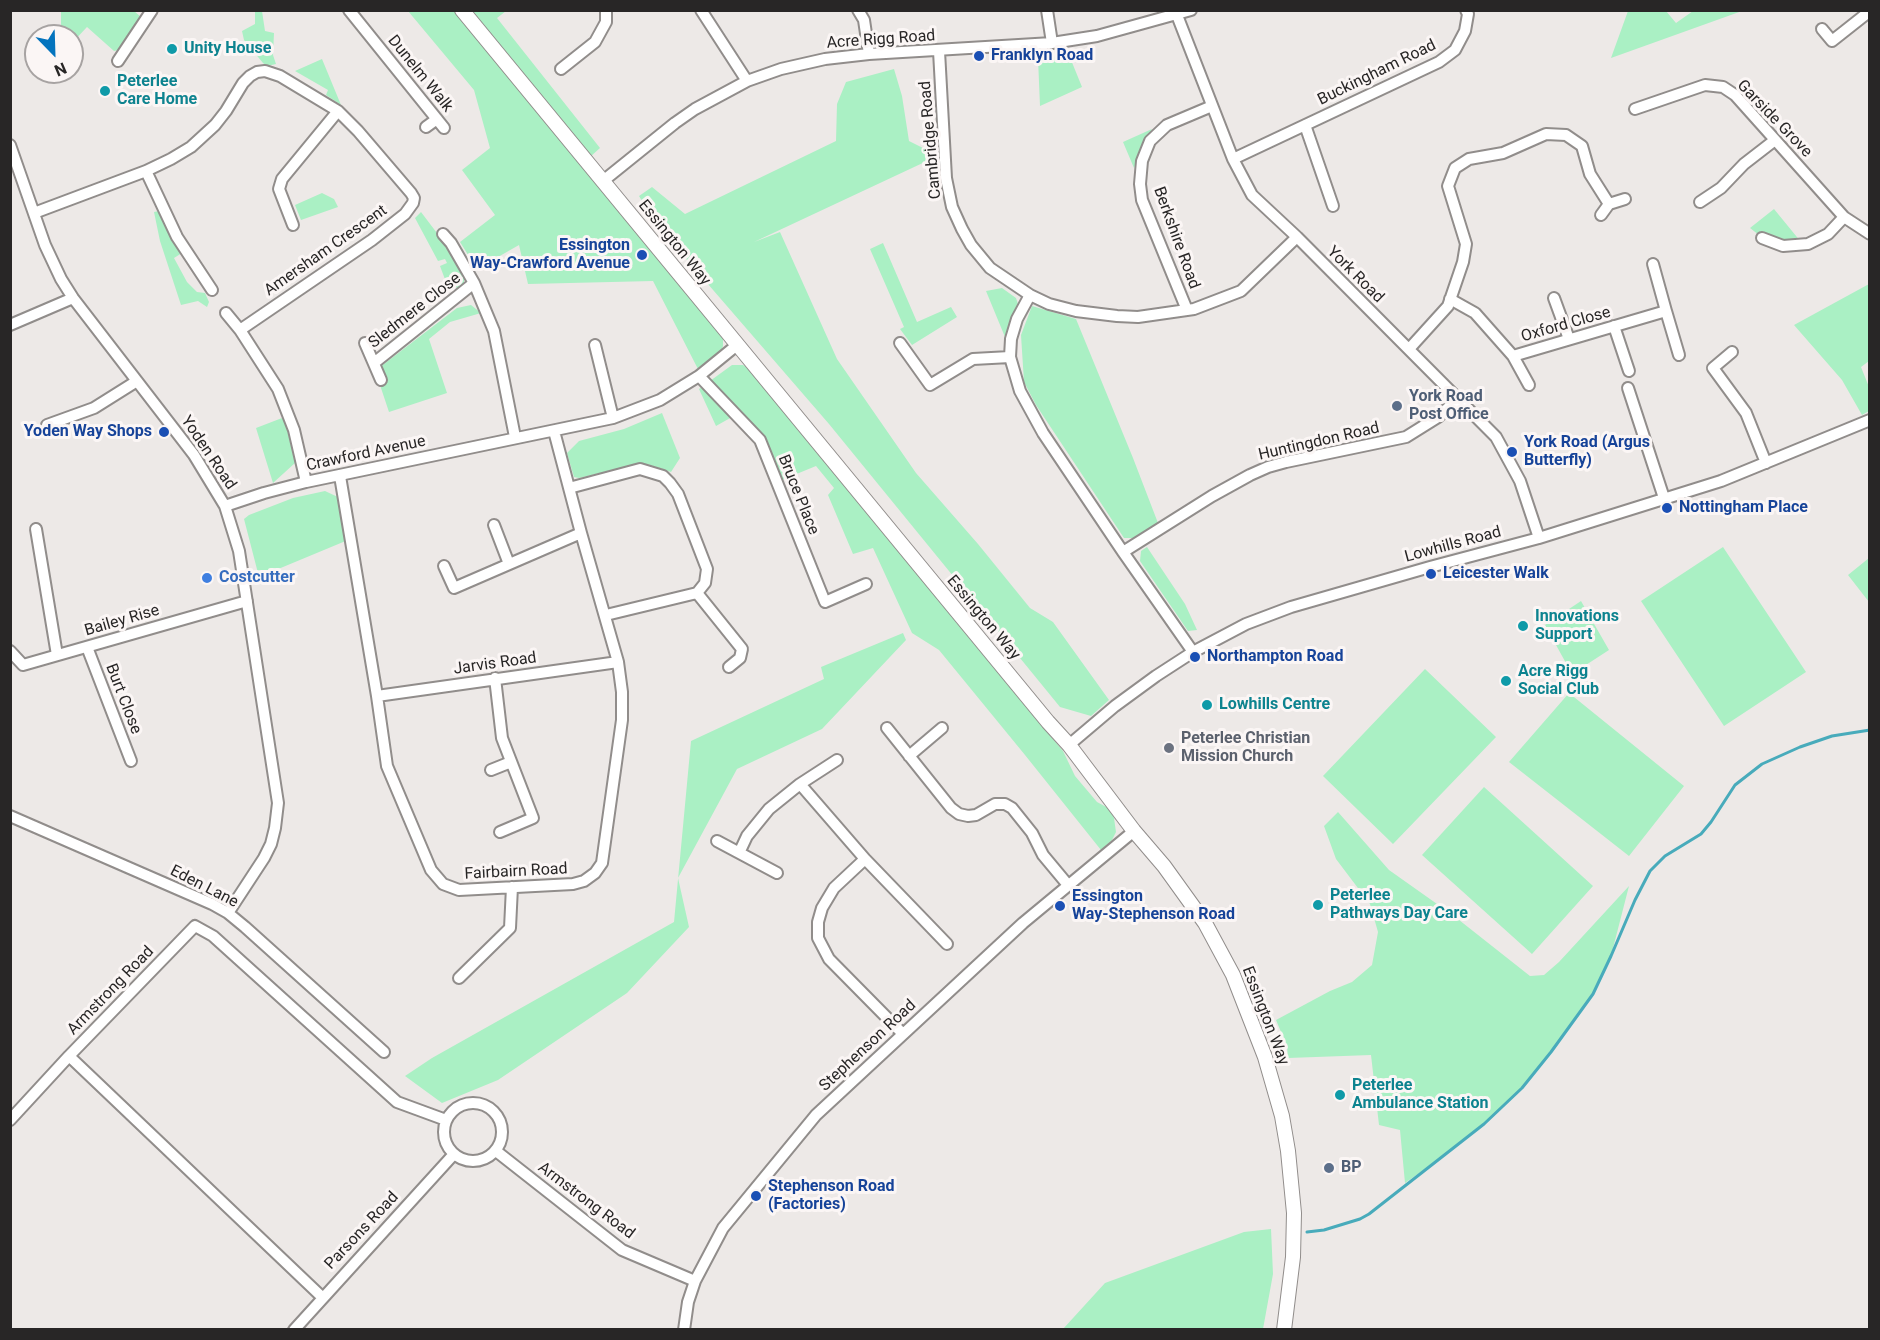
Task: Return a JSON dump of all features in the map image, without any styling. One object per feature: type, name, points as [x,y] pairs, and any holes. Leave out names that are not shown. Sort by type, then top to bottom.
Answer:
[{"type":"street","points":[[118,62],[152,10]]},
{"type":"street","name":"Dunelm Walk","points":[[349,10],[444,128]]},
{"type":"street","name":"Essington Way","points":[[462,10],[1047,722],[1069,745],[1134,831],[1164,866],[1205,923],[1233,975],[1269,1070],[1288,1151],[1294,1206],[1293,1257],[1284,1329]]},
{"type":"street","points":[[561,69],[596,42],[606,22],[606,10]]},
{"type":"street","points":[[701,10],[747,81]]},
{"type":"street","points":[[858,10],[864,20],[869,54]]},
{"type":"street","points":[[1047,10],[1052,43]]},
{"type":"street","name":"Acre Rigg Road","points":[[603,181],[677,122],[704,104],[747,81],[781,69],[825,59],[869,54],[1052,43],[1097,36],[1191,10]]},
{"type":"street","name":"Buckingham Road","points":[[1233,159],[1439,62],[1455,50],[1465,32],[1468,14],[1466,10]]},
{"type":"street","points":[[1822,29],[1832,40],[1869,11]]},
{"type":"street","name":"York Road","points":[[1176,13],[1233,159],[1252,195],[1297,237],[1496,437],[1520,482],[1539,538]]},
{"type":"street","name":"Cambridge Road","points":[[939,51],[946,178],[952,207],[966,237],[990,268],[1030,295],[1048,304],[1076,311],[1117,316],[1138,317],[1187,310],[1241,291],[1297,237]]},
{"type":"street","name":"Amersham Crescent","points":[[34,213],[146,171],[171,159],[203,137],[226,111],[243,83],[257,72],[265,71],[280,76],[338,111],[358,131],[414,198],[405,214],[372,240],[240,330]]},
{"type":"street","name":"Garside Grove","points":[[1635,109],[1706,85],[1723,87],[1735,95],[1844,217],[1869,234]]},
{"type":"street","name":"Berkshire Road","points":[[1187,310],[1142,200],[1140,184],[1142,161],[1150,141],[1167,125],[1212,106]]},
{"type":"street","points":[[293,225],[279,189],[282,179],[338,111]]},
{"type":"street","points":[[426,128],[437,119]]},
{"type":"street","name":"Buckingham Road","points":[[1305,125],[1333,206]]},
{"type":"street","points":[[1409,349],[1448,306],[1463,262],[1466,244],[1448,186],[1455,168],[1469,159],[1503,153],[1546,134],[1566,135],[1582,146],[1590,174],[1609,204]]},
{"type":"street","points":[[1700,202],[1721,189],[1744,164],[1775,140]]},
{"type":"street","name":"Yoden Road","points":[[10,145],[53,261],[74,298],[194,455],[225,506],[239,551],[278,803],[271,844],[228,913]]},
{"type":"street","points":[[146,171],[177,237],[212,290]]},
{"type":"street","points":[[1601,215],[1609,204],[1625,199]]},
{"type":"street","points":[[1762,238],[1783,246],[1808,244],[1828,234],[1844,217]]},
{"type":"street","name":"Sledmere Close","points":[[443,234],[451,243],[474,283],[494,331],[515,437]]},
{"type":"street","points":[[1653,264],[1679,355]]},
{"type":"street","name":"Sledmere Close","points":[[374,363],[474,283]]},
{"type":"street","points":[[1030,295],[1017,319],[1011,339],[1010,357],[1020,391],[1043,433],[1193,652]]},
{"type":"street","points":[[10,325],[74,298]]},
{"type":"street","points":[[1554,298],[1569,339]]},
{"type":"street","name":"Oxford Close","points":[[1450,299],[1475,313],[1513,356],[1666,311]]},
{"type":"street","points":[[226,313],[240,330],[278,389],[294,430],[306,482]]},
{"type":"street","points":[[1614,326],[1629,371]]},
{"type":"street","name":"Sledmere Close","points":[[365,343],[381,380]]},
{"type":"street","points":[[900,343],[930,385],[973,359],[1010,357]]},
{"type":"street","points":[[595,345],[613,418]]},
{"type":"street","name":"Crawford Avenue","points":[[225,506],[306,482],[613,418],[660,400],[699,376],[737,345]]},
{"type":"street","points":[[1732,352],[1713,368],[1746,413],[1766,464]]},
{"type":"street","points":[[1513,356],[1529,385]]},
{"type":"street","name":"Bruce Place","points":[[699,376],[760,440],[825,602],[866,584]]},
{"type":"street","points":[[46,425],[94,408],[137,381]]},
{"type":"street","points":[[1628,388],[1664,498]]},
{"type":"street","name":"Huntingdon Road","points":[[1123,552],[1250,475],[1272,466],[1406,437],[1438,417],[1459,398]]},
{"type":"street","name":"Lowhills Road","points":[[1069,745],[1115,706],[1193,652],[1246,624],[1291,607],[1539,538],[1721,481],[1869,420]]},
{"type":"street","name":"Fairbairn Road","points":[[340,476],[387,766],[431,870],[443,884],[459,891],[584,882],[602,863],[622,720],[622,692],[618,662],[606,615],[554,431]]},
{"type":"street","points":[[569,488],[640,469],[663,476],[678,494],[707,569],[705,583],[697,593],[606,615]]},
{"type":"street","points":[[494,525],[509,564]]},
{"type":"street","points":[[36,529],[57,655]]},
{"type":"street","points":[[444,566],[454,588],[581,533]]},
{"type":"street","points":[[697,593],[742,648],[740,658],[729,667]]},
{"type":"street","name":"Bailey Rise","points":[[10,651],[23,665],[247,601]]},
{"type":"street","name":"Burt Close","points":[[87,647],[132,761]]},
{"type":"street","name":"Jarvis Road","points":[[377,696],[618,662]]},
{"type":"street","points":[[495,678],[502,738],[533,818],[500,832]]},
{"type":"street","points":[[887,728],[951,808],[959,814],[968,816],[976,814],[995,804],[1005,804],[1012,808],[1032,833],[1043,855],[1068,885]]},
{"type":"street","points":[[909,756],[942,728]]},
{"type":"street","points":[[740,851],[747,836],[768,809],[800,784],[837,760]]},
{"type":"street","points":[[491,770],[511,762]]},
{"type":"street","points":[[800,784],[865,859],[947,944]]},
{"type":"street","name":"Eden Lane","points":[[10,816],[228,913],[384,1052]]},
{"type":"street","name":"Stephenson Road","points":[[684,1329],[688,1302],[695,1281],[723,1228],[816,1115],[1023,922],[1134,831]]},
{"type":"street","points":[[717,841],[740,851],[777,873]]},
{"type":"street","points":[[865,859],[834,888],[822,908],[818,922],[818,938],[828,959],[903,1034]]},
{"type":"street","points":[[459,978],[510,928],[512,887]]},
{"type":"street","name":"Armstrong Road","points":[[322,1297],[69,1056],[195,926],[213,936],[397,1102],[446,1119]]},
{"type":"street","points":[[10,1120],[69,1056]]},
{"type":"street","points":[[476,1102],[486,1105],[501,1121],[503,1131],[501,1142],[488,1158],[469,1162],[460,1159],[449,1150],[445,1141],[446,1119],[456,1108],[465,1103],[476,1102]]},
{"type":"street","name":"Armstrong Road","points":[[496,1151],[622,1250],[695,1281]]},
{"type":"street","name":"Parsons Road","points":[[294,1329],[454,1154]]},
{"type":"green space","points":[[61,11],[134,11],[141,17],[123,46],[114,51],[87,27],[84,30],[84,24],[61,24]]},
{"type":"green space","points":[[255,11],[262,11],[265,31],[274,33],[273,55],[276,64],[267,66],[263,63],[244,40],[242,31],[255,24]]},
{"type":"green space","points":[[408,11],[454,11],[569,147],[723,337],[720,354],[699,371],[653,281],[528,284],[519,245],[477,269],[460,242],[495,215],[462,170],[490,148],[474,90]]},
{"type":"green space","points":[[470,11],[506,11],[497,18],[600,148],[590,157]]},
{"type":"green space","points":[[1628,11],[1666,11],[1676,23],[1693,11],[1742,11],[1611,58]]},
{"type":"green space","points":[[1069,55],[1082,87],[1040,106],[1038,58]]},
{"type":"green space","points":[[322,59],[341,105],[326,95],[328,90],[295,71]]},
{"type":"green space","points":[[894,69],[902,96],[909,141],[925,149],[927,161],[754,242],[780,232],[837,359],[916,473],[1030,608],[1053,622],[1109,700],[1091,716],[1060,707],[829,424],[656,224],[639,196],[652,187],[685,214],[836,141],[837,104],[846,82]]},
{"type":"green space","points":[[1152,129],[1141,148],[1134,168],[1123,142]]},
{"type":"green space","points":[[322,193],[334,199],[338,207],[301,220],[295,205]]},
{"type":"green space","points":[[1774,209],[1801,242],[1783,244],[1759,235],[1750,228]]},
{"type":"green space","points":[[159,211],[182,253],[174,258],[187,282],[197,292],[205,293],[209,302],[207,307],[198,301],[181,305],[160,241],[154,212]]},
{"type":"green space","points":[[421,212],[443,241],[464,278],[464,286],[458,291],[453,280],[446,282],[440,266],[447,263],[445,259],[438,261],[415,218]]},
{"type":"green space","points":[[883,243],[917,322],[951,307],[957,317],[912,345],[900,329],[904,327],[870,249]]},
{"type":"green space","points":[[1869,284],[1869,361],[1861,367],[1869,387],[1869,411],[1862,415],[1842,380],[1794,325]]},
{"type":"green space","points":[[1002,288],[1016,298],[1018,304],[1005,337],[986,291]]},
{"type":"green space","points":[[471,305],[481,313],[450,322],[429,339],[447,393],[389,412],[380,385],[387,381],[380,367],[457,308]]},
{"type":"green space","points":[[1032,306],[1076,319],[1158,523],[1134,538],[1124,538],[1036,405],[1024,382],[1021,335]]},
{"type":"green space","points":[[732,365],[743,365],[753,372],[1063,751],[1075,776],[1097,802],[1110,809],[1116,832],[1112,840],[1101,850],[939,650],[912,633],[873,548],[853,554],[828,495],[834,488],[816,466],[777,482],[760,440],[739,413],[716,426],[699,389]]},
{"type":"green space","points":[[662,413],[680,458],[671,472],[647,464],[633,465],[579,478],[574,477],[567,453],[579,441],[624,429]]},
{"type":"green space","points":[[282,418],[286,424],[295,463],[273,483],[256,428]]},
{"type":"green space","points":[[325,491],[340,498],[348,540],[259,577],[244,519],[293,498]]},
{"type":"green space","points":[[1147,547],[1185,604],[1197,630],[1188,631],[1140,561],[1141,551]]},
{"type":"green space","points":[[1723,547],[1806,672],[1724,726],[1641,601]]},
{"type":"green space","points":[[1869,558],[1869,602],[1848,575]]},
{"type":"green space","points":[[1581,601],[1609,650],[1572,674],[1545,625]]},
{"type":"green space","points":[[903,633],[906,640],[822,729],[737,769],[678,878],[691,741],[824,679],[821,667]]},
{"type":"green space","points":[[1425,669],[1496,737],[1393,844],[1323,776]]},
{"type":"green space","points":[[1569,693],[1684,786],[1629,856],[1509,762]]},
{"type":"green space","points":[[1484,787],[1593,886],[1532,954],[1422,855]]},
{"type":"green space","points":[[1338,812],[1389,870],[1454,916],[1530,976],[1544,975],[1559,962],[1629,886],[1611,956],[1593,994],[1551,1052],[1522,1088],[1501,1109],[1445,1155],[1405,1183],[1400,1130],[1379,1125],[1371,1055],[1288,1058],[1287,1046],[1276,1020],[1352,982],[1372,965],[1378,932],[1370,904],[1336,859],[1324,826]]},
{"type":"green space","points":[[678,878],[689,927],[627,993],[498,1080],[442,1103],[405,1076],[432,1058],[674,922]]},
{"type":"green space","points":[[1271,1229],[1273,1274],[1263,1329],[1063,1329],[1105,1283],[1244,1232]]},
{"type":"waterway","points":[[1307,1232],[1324,1230],[1369,1214],[1484,1124],[1522,1088],[1593,994],[1650,871],[1665,856],[1701,834],[1735,785],[1762,764],[1800,747],[1832,736],[1870,730]]},
{"type":"place","name":"Unity House","points":[[172,49]]},
{"type":"place","name":"Franklyn Road","points":[[979,56]]},
{"type":"place","name":"Peterlee Care Home","points":[[105,91]]},
{"type":"place","name":"Essington Way-Crawford Avenue","points":[[642,255]]},
{"type":"place","name":"York Road Post Office","points":[[1397,406]]},
{"type":"place","name":"Yoden Way Shops","points":[[164,432]]},
{"type":"place","name":"York Road (Argus Butterfly)","points":[[1512,452]]},
{"type":"place","name":"Nottingham Place","points":[[1667,508]]},
{"type":"place","name":"Leicester Walk","points":[[1431,574]]},
{"type":"place","name":"Costcutter","points":[[207,578]]},
{"type":"place","name":"Innovations Support","points":[[1523,626]]},
{"type":"place","name":"Northampton Road","points":[[1195,657]]},
{"type":"place","name":"Acre Rigg Social Club","points":[[1506,681]]},
{"type":"place","name":"Lowhills Centre","points":[[1207,705]]},
{"type":"place","name":"Peterlee Christian Mission Church","points":[[1169,748]]},
{"type":"place","name":"Peterlee Pathways Day Care","points":[[1318,905]]},
{"type":"place","name":"Essington Way-Stephenson Road","points":[[1060,906]]},
{"type":"place","name":"Peterlee Ambulance Station","points":[[1340,1095]]},
{"type":"place","name":"BP","points":[[1329,1168]]},
{"type":"place","name":"Stephenson Road (Factories)","points":[[756,1196]]}]
